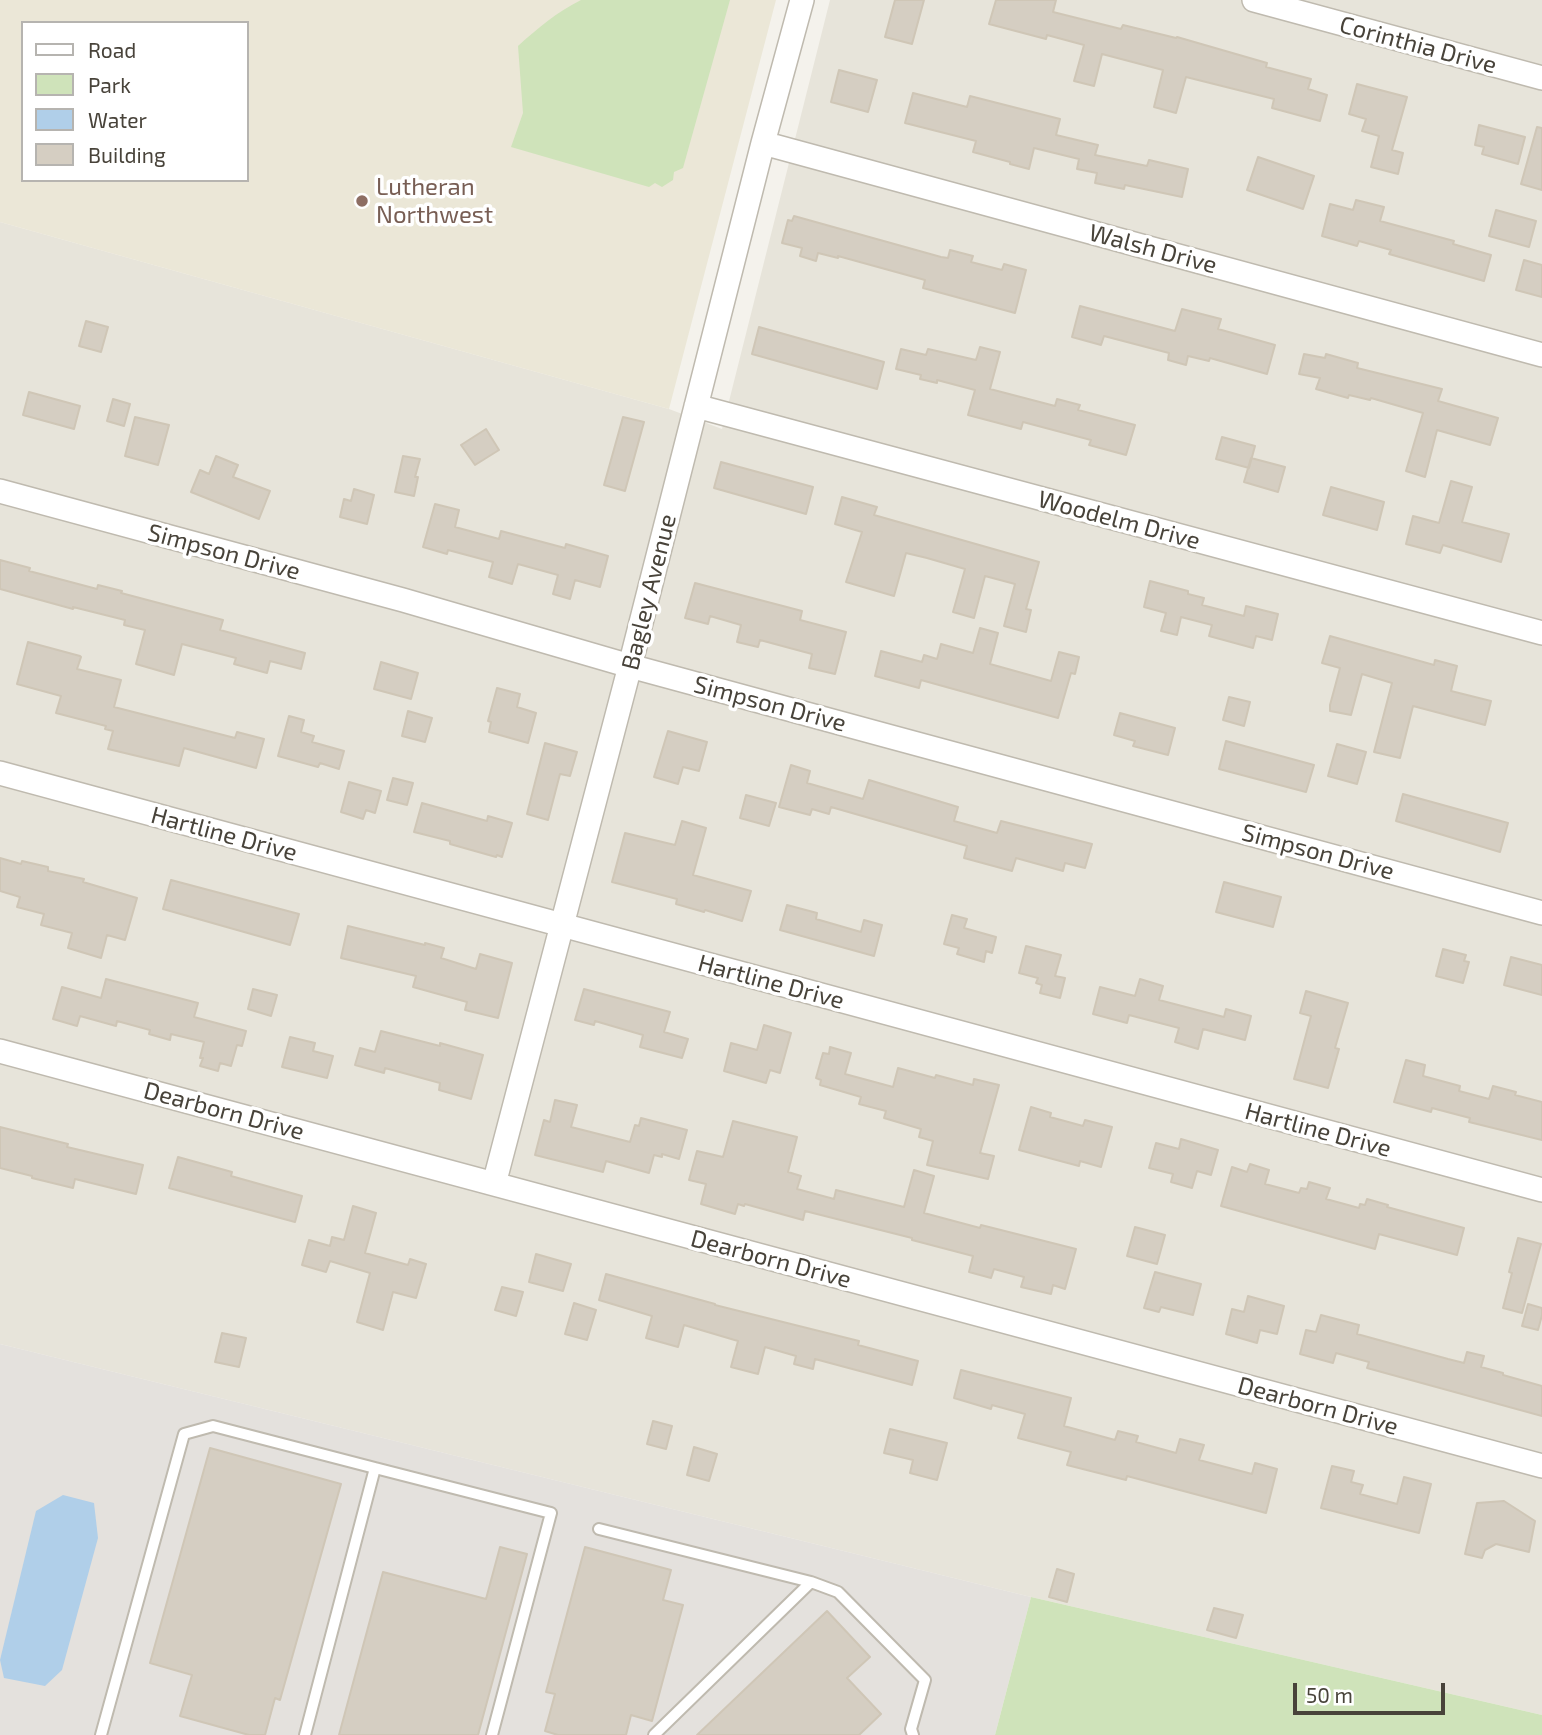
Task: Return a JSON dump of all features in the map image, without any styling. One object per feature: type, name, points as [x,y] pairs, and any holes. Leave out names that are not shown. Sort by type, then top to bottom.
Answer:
[{"type":"street","name":"Bagley Avenue","points":[[494,1184],[802,0]]},
{"type":"street","name":"Corinthia Drive","points":[[1254,0],[1542,78]]},
{"type":"street","name":"Walsh Drive","points":[[763,143],[1542,355]]},
{"type":"street","name":"Woodelm Drive","points":[[696,406],[1542,633]]},
{"type":"street","name":"Simpson Drive","points":[[0,491],[403,600],[630,666],[1542,912]]},
{"type":"street","name":"Hartline Drive","points":[[0,773],[1542,1190]]},
{"type":"street","name":"Dearborn Drive","points":[[0,1051],[1542,1466]]},
{"type":"lane","points":[[101,1735],[184,1434],[213,1426],[551,1513],[492,1735]]},
{"type":"lane","points":[[305,1735],[375,1468]]},
{"type":"lane","points":[[599,1529],[811,1582],[838,1592],[925,1681],[911,1729],[913,1735]]},
{"type":"lane","points":[[654,1735],[811,1582]]},
{"type":"shaded area","name":"Lutheran Northwest","points":[[0,0],[776,0],[669,409],[0,222]]},
{"type":"shaded area","points":[[830,0],[1542,0],[1542,1715],[1031,1597],[0,1344],[0,222],[669,409],[722,429]]},
{"type":"shaded area","points":[[0,1344],[1031,1597],[995,1735],[0,1735]]},
{"type":"green space","points":[[581,0],[730,0],[683,168],[674,172],[673,180],[662,187],[655,183],[649,187],[511,147],[523,113],[518,46],[548,21]]},
{"type":"green space","points":[[1031,1597],[1542,1715],[1542,1735],[995,1735]]},
{"type":"water","points":[[63,1495],[94,1503],[98,1538],[62,1670],[45,1686],[4,1678],[0,1660],[36,1511]]},
{"type":"building","points":[[895,0],[924,0],[912,44],[885,37]]},
{"type":"building","points":[[996,0],[1056,0],[1053,12],[1121,29],[1123,25],[1177,37],[1267,63],[1266,67],[1311,79],[1308,89],[1327,95],[1320,121],[1272,108],[1274,99],[1186,77],[1176,113],[1154,107],[1163,70],[1102,54],[1094,86],[1074,81],[1084,45],[1047,35],[1046,39],[989,24]]},
{"type":"building","points":[[839,70],[877,80],[868,112],[831,102]]},
{"type":"building","points":[[1357,84],[1407,97],[1392,150],[1403,153],[1398,174],[1371,167],[1379,136],[1362,131],[1366,119],[1349,114]]},
{"type":"building","points":[[913,93],[967,107],[970,96],[1060,119],[1056,135],[1098,145],[1095,155],[1147,166],[1149,160],[1188,169],[1182,197],[1125,185],[1124,189],[1095,183],[1097,173],[1077,169],[1079,159],[1034,148],[1029,169],[973,152],[976,141],[905,123]]},
{"type":"building","points":[[1479,125],[1525,137],[1518,164],[1482,154],[1484,147],[1475,145]]},
{"type":"building","points":[[1537,127],[1542,128],[1542,190],[1521,184]]},
{"type":"building","points":[[1258,157],[1314,176],[1303,209],[1247,190]]},
{"type":"building","points":[[1356,200],[1384,207],[1380,221],[1454,241],[1453,244],[1491,255],[1484,281],[1389,254],[1391,250],[1359,241],[1357,246],[1322,236],[1330,204],[1353,210]]},
{"type":"building","points":[[1496,210],[1536,221],[1529,247],[1489,236]]},
{"type":"building","points":[[794,216],[941,257],[948,258],[950,250],[973,256],[971,262],[1002,270],[1004,264],[1026,270],[1015,313],[923,288],[925,280],[838,256],[818,253],[816,261],[800,256],[802,248],[782,243],[788,220],[792,221]]},
{"type":"building","points":[[1524,260],[1542,265],[1542,297],[1516,290]]},
{"type":"building","points":[[1080,306],[1175,331],[1182,309],[1221,319],[1218,329],[1275,345],[1267,374],[1210,358],[1209,361],[1188,356],[1186,365],[1168,360],[1169,353],[1104,336],[1101,345],[1072,337]]},
{"type":"building","points":[[86,321],[108,327],[101,352],[79,346]]},
{"type":"building","points":[[759,327],[884,362],[877,389],[752,354]]},
{"type":"building","points":[[980,347],[1000,352],[990,389],[1055,406],[1057,399],[1080,405],[1078,410],[1135,425],[1126,455],[1089,445],[1091,440],[1023,422],[1021,429],[968,415],[975,390],[937,380],[937,383],[920,379],[921,375],[896,369],[901,349],[926,355],[928,349],[976,360]]},
{"type":"building","points":[[1304,354],[1325,358],[1326,354],[1358,363],[1357,368],[1442,389],[1438,401],[1498,418],[1490,445],[1437,430],[1425,477],[1406,471],[1423,413],[1371,398],[1370,400],[1349,395],[1348,398],[1316,389],[1320,378],[1299,374]]},
{"type":"building","points":[[29,392],[80,406],[74,429],[23,415]]},
{"type":"building","points":[[113,399],[130,404],[124,426],[107,421]]},
{"type":"building","points":[[135,417],[169,425],[158,465],[125,456]]},
{"type":"building","points":[[623,417],[644,422],[625,491],[604,485]]},
{"type":"building","points":[[486,429],[499,450],[475,465],[461,445]]},
{"type":"building","points":[[1222,437],[1255,446],[1249,468],[1216,459]]},
{"type":"building","points":[[216,456],[238,465],[233,477],[270,491],[259,519],[191,492],[200,470],[209,474]]},
{"type":"building","points":[[403,456],[420,459],[414,496],[395,492]]},
{"type":"building","points":[[1251,458],[1285,467],[1278,492],[1244,482]]},
{"type":"building","points":[[721,462],[813,487],[806,514],[714,488]]},
{"type":"building","points":[[1451,481],[1472,487],[1462,522],[1509,534],[1501,562],[1443,545],[1440,553],[1406,544],[1413,516],[1439,523]]},
{"type":"building","points":[[1331,487],[1384,502],[1377,530],[1323,515]]},
{"type":"building","points":[[354,489],[374,495],[367,524],[340,517],[344,499],[351,501]]},
{"type":"building","points":[[842,497],[877,507],[874,515],[1039,562],[1026,609],[1031,610],[1026,632],[1004,626],[1015,584],[985,576],[974,618],[953,612],[965,569],[927,558],[906,553],[894,596],[846,582],[862,532],[835,524]]},
{"type":"building","points":[[435,504],[459,510],[455,527],[499,539],[501,531],[565,548],[566,544],[608,556],[600,587],[575,580],[570,599],[553,594],[558,575],[518,564],[512,584],[489,577],[493,562],[448,550],[447,554],[423,547]]},
{"type":"building","points":[[0,560],[30,568],[29,571],[97,589],[98,585],[122,591],[121,593],[223,620],[220,630],[305,653],[301,669],[270,661],[267,673],[234,664],[236,658],[182,644],[174,675],[136,664],[145,630],[124,625],[125,620],[0,589]]},
{"type":"building","points":[[1150,581],[1204,598],[1202,605],[1244,616],[1246,606],[1278,614],[1272,640],[1256,636],[1253,648],[1209,636],[1212,625],[1181,617],[1177,635],[1161,631],[1166,613],[1144,607]]},
{"type":"building","points":[[695,583],[802,611],[800,620],[846,632],[835,674],[809,668],[812,654],[760,640],[758,647],[737,642],[741,625],[710,616],[708,624],[685,618]]},
{"type":"building","points":[[980,628],[998,633],[990,664],[1051,681],[1059,652],[1079,657],[1075,674],[1071,673],[1058,718],[921,680],[919,688],[875,676],[881,651],[922,662],[924,655],[937,659],[941,644],[973,653]]},
{"type":"building","points":[[1330,636],[1434,665],[1435,660],[1457,666],[1451,691],[1491,701],[1485,725],[1413,706],[1400,758],[1374,752],[1392,683],[1362,674],[1351,715],[1330,711],[1340,668],[1322,663]]},
{"type":"building","points":[[28,642],[80,656],[77,669],[121,680],[114,707],[235,738],[237,732],[264,739],[256,768],[184,748],[179,766],[108,749],[113,731],[105,729],[106,726],[56,713],[61,696],[17,684]]},
{"type":"building","points":[[381,662],[418,673],[411,699],[374,689]]},
{"type":"building","points":[[497,688],[520,694],[517,707],[536,713],[528,743],[489,732],[491,722],[488,721]]},
{"type":"building","points":[[1229,697],[1250,702],[1244,726],[1223,720]]},
{"type":"building","points":[[408,711],[432,718],[425,742],[402,736]]},
{"type":"building","points":[[1120,713],[1175,728],[1168,755],[1133,746],[1135,741],[1114,735]]},
{"type":"building","points":[[289,716],[304,720],[301,732],[314,736],[312,742],[344,751],[339,769],[320,763],[318,767],[278,756]]},
{"type":"building","points":[[668,731],[707,742],[699,771],[683,767],[678,784],[654,777]]},
{"type":"building","points":[[1226,741],[1314,765],[1306,792],[1219,769]]},
{"type":"building","points":[[545,743],[577,752],[570,776],[560,774],[548,820],[527,814]]},
{"type":"building","points":[[1337,744],[1366,752],[1357,784],[1328,776]]},
{"type":"building","points":[[791,765],[810,771],[807,783],[863,799],[869,780],[958,807],[954,821],[997,833],[1001,821],[1092,844],[1085,868],[1065,863],[1063,871],[1016,858],[1012,871],[964,858],[967,846],[831,807],[829,814],[812,809],[810,815],[779,807]]},
{"type":"building","points":[[393,778],[413,783],[407,805],[387,800]]},
{"type":"building","points":[[349,782],[381,791],[375,813],[366,810],[363,819],[341,812]]},
{"type":"building","points":[[1403,794],[1508,823],[1500,852],[1396,821]]},
{"type":"building","points":[[746,795],[776,803],[769,826],[740,818]]},
{"type":"building","points":[[422,803],[487,821],[488,816],[512,823],[502,857],[414,832]]},
{"type":"building","points":[[682,821],[706,828],[693,875],[751,891],[742,921],[676,904],[677,899],[612,882],[625,833],[675,845]]},
{"type":"building","points":[[0,858],[48,867],[48,871],[84,879],[83,882],[137,898],[125,940],[107,935],[101,958],[68,948],[72,933],[41,925],[44,914],[17,907],[20,897],[0,891]]},
{"type":"building","points":[[171,880],[299,914],[290,945],[163,909]]},
{"type":"building","points":[[1224,882],[1281,897],[1273,927],[1216,912]]},
{"type":"building","points":[[787,905],[817,913],[816,919],[861,932],[864,920],[882,925],[874,956],[780,930]]},
{"type":"building","points":[[952,915],[967,919],[964,928],[996,937],[992,953],[986,951],[984,962],[957,954],[959,948],[944,944]]},
{"type":"building","points":[[348,926],[444,948],[441,958],[476,969],[480,954],[512,963],[498,1018],[465,1010],[467,1002],[413,987],[416,976],[341,958]]},
{"type":"building","points":[[1026,946],[1061,955],[1055,976],[1065,978],[1060,998],[1040,993],[1042,985],[1036,983],[1038,978],[1019,973]]},
{"type":"building","points":[[1443,949],[1466,955],[1464,961],[1469,962],[1463,983],[1436,976]]},
{"type":"building","points":[[1511,957],[1542,965],[1542,995],[1504,985]]},
{"type":"building","points":[[106,979],[198,1003],[194,1017],[246,1031],[242,1046],[237,1045],[231,1066],[220,1063],[218,1071],[200,1066],[204,1042],[171,1034],[170,1040],[149,1034],[150,1030],[117,1021],[116,1026],[80,1016],[77,1026],[53,1019],[62,987],[101,998]]},
{"type":"building","points":[[1140,979],[1163,986],[1159,1000],[1224,1017],[1226,1009],[1251,1016],[1245,1040],[1203,1029],[1198,1049],[1175,1042],[1179,1028],[1129,1015],[1127,1023],[1093,1014],[1100,987],[1135,996]]},
{"type":"building","points":[[253,989],[277,995],[271,1016],[248,1009]]},
{"type":"building","points":[[584,989],[670,1012],[664,1032],[688,1039],[682,1058],[640,1047],[643,1035],[595,1021],[594,1025],[575,1020]]},
{"type":"building","points":[[1306,991],[1348,1003],[1335,1048],[1339,1049],[1328,1088],[1294,1079],[1311,1016],[1300,1013]]},
{"type":"building","points":[[764,1025],[791,1033],[780,1073],[770,1070],[766,1083],[724,1071],[731,1043],[757,1050]]},
{"type":"building","points":[[381,1031],[483,1055],[471,1099],[439,1090],[440,1083],[385,1068],[384,1073],[355,1065],[360,1048],[375,1052]]},
{"type":"building","points":[[290,1037],[315,1043],[313,1051],[333,1056],[327,1078],[282,1067]]},
{"type":"building","points":[[830,1047],[851,1053],[845,1074],[893,1087],[898,1068],[973,1085],[974,1079],[999,1085],[980,1153],[994,1156],[988,1179],[927,1165],[933,1141],[919,1137],[921,1129],[884,1118],[886,1111],[859,1104],[861,1097],[820,1085],[821,1080],[816,1078],[823,1053],[829,1054]]},
{"type":"building","points":[[1406,1060],[1425,1065],[1423,1076],[1460,1086],[1459,1091],[1489,1099],[1493,1086],[1542,1102],[1542,1140],[1469,1122],[1470,1118],[1432,1108],[1431,1112],[1394,1102]]},
{"type":"building","points":[[555,1100],[577,1105],[571,1127],[630,1142],[635,1125],[639,1126],[641,1118],[687,1130],[679,1159],[662,1154],[662,1157],[654,1155],[649,1173],[606,1161],[603,1172],[535,1155],[544,1120],[550,1122]]},
{"type":"building","points":[[1031,1107],[1051,1113],[1050,1117],[1083,1126],[1085,1120],[1112,1127],[1101,1167],[1080,1161],[1079,1166],[1019,1150]]},
{"type":"building","points":[[733,1121],[797,1137],[788,1172],[801,1176],[797,1189],[834,1199],[836,1190],[904,1207],[914,1170],[934,1176],[924,1213],[1076,1249],[1065,1289],[1053,1285],[1051,1294],[1021,1287],[1024,1277],[994,1269],[991,1278],[969,1272],[973,1256],[805,1211],[803,1220],[745,1204],[738,1204],[735,1214],[701,1204],[706,1184],[689,1180],[697,1151],[723,1157]]},
{"type":"building","points":[[0,1127],[68,1144],[67,1147],[143,1165],[136,1194],[75,1179],[73,1188],[0,1168]]},
{"type":"building","points":[[1181,1139],[1218,1150],[1211,1175],[1197,1171],[1192,1188],[1171,1182],[1173,1174],[1149,1168],[1156,1143],[1179,1149]]},
{"type":"building","points":[[178,1157],[232,1172],[231,1176],[302,1196],[295,1222],[169,1188]]},
{"type":"building","points":[[1250,1164],[1269,1170],[1265,1184],[1299,1193],[1301,1188],[1307,1189],[1309,1182],[1330,1188],[1326,1199],[1359,1208],[1360,1204],[1365,1205],[1367,1199],[1464,1228],[1457,1255],[1379,1234],[1375,1249],[1221,1206],[1232,1167],[1247,1172]]},
{"type":"building","points":[[353,1206],[376,1213],[365,1253],[408,1265],[410,1259],[426,1264],[416,1298],[393,1292],[383,1330],[357,1322],[370,1273],[330,1261],[326,1272],[302,1265],[309,1240],[330,1246],[332,1237],[344,1240]]},
{"type":"building","points":[[1135,1227],[1165,1235],[1157,1264],[1127,1256]]},
{"type":"building","points":[[1518,1238],[1541,1244],[1522,1313],[1503,1308]]},
{"type":"building","points":[[536,1254],[571,1264],[563,1291],[529,1282]]},
{"type":"building","points":[[1155,1272],[1201,1284],[1193,1315],[1161,1307],[1159,1312],[1144,1308]]},
{"type":"building","points":[[606,1274],[859,1341],[858,1345],[918,1361],[912,1385],[815,1359],[813,1369],[794,1364],[796,1356],[765,1347],[758,1374],[731,1367],[738,1341],[684,1325],[678,1347],[646,1338],[652,1316],[599,1300]]},
{"type":"building","points":[[502,1287],[523,1292],[516,1316],[495,1310]]},
{"type":"building","points":[[1248,1296],[1284,1306],[1277,1334],[1260,1330],[1257,1343],[1226,1334],[1232,1309],[1244,1312]]},
{"type":"building","points":[[574,1303],[596,1310],[587,1340],[565,1334]]},
{"type":"building","points":[[1528,1304],[1542,1308],[1538,1330],[1522,1326]]},
{"type":"building","points":[[1321,1315],[1359,1325],[1357,1334],[1448,1359],[1464,1363],[1467,1352],[1484,1356],[1481,1367],[1542,1386],[1542,1416],[1367,1368],[1369,1362],[1336,1353],[1333,1363],[1300,1354],[1306,1330],[1316,1332]]},
{"type":"building","points":[[222,1333],[246,1338],[239,1367],[215,1362]]},
{"type":"building","points":[[961,1370],[1071,1398],[1064,1426],[1115,1440],[1118,1431],[1138,1436],[1136,1442],[1176,1453],[1180,1439],[1204,1445],[1199,1460],[1252,1474],[1255,1463],[1277,1469],[1266,1513],[1127,1476],[1126,1480],[1067,1465],[1071,1452],[1018,1438],[1025,1414],[992,1405],[991,1409],[954,1398]]},
{"type":"building","points":[[653,1421],[672,1426],[666,1449],[647,1444]]},
{"type":"building","points":[[890,1429],[947,1443],[937,1480],[910,1473],[913,1460],[884,1453]]},
{"type":"building","points":[[694,1447],[717,1454],[709,1481],[687,1475]]},
{"type":"building","points":[[210,1448],[341,1484],[280,1700],[275,1698],[265,1735],[249,1735],[180,1716],[192,1675],[150,1663]]},
{"type":"building","points":[[1332,1466],[1354,1471],[1351,1482],[1363,1485],[1360,1494],[1397,1504],[1404,1477],[1431,1484],[1419,1533],[1321,1508]]},
{"type":"building","points":[[1504,1501],[1535,1521],[1529,1552],[1496,1544],[1485,1550],[1482,1558],[1465,1554],[1477,1503]]},
{"type":"building","points":[[500,1547],[527,1554],[478,1735],[339,1735],[383,1572],[486,1599]]},
{"type":"building","points":[[585,1547],[671,1570],[663,1600],[683,1605],[652,1721],[631,1715],[626,1735],[558,1735],[545,1731],[555,1694],[546,1692]]},
{"type":"building","points":[[1057,1569],[1074,1574],[1067,1602],[1049,1597]]},
{"type":"building","points":[[1214,1608],[1243,1615],[1236,1638],[1207,1630]]},
{"type":"building","points":[[827,1611],[870,1657],[847,1678],[881,1714],[859,1735],[697,1735]]},
{"type":"place","name":"Lutheran Northwest","points":[[362,201]]}]
